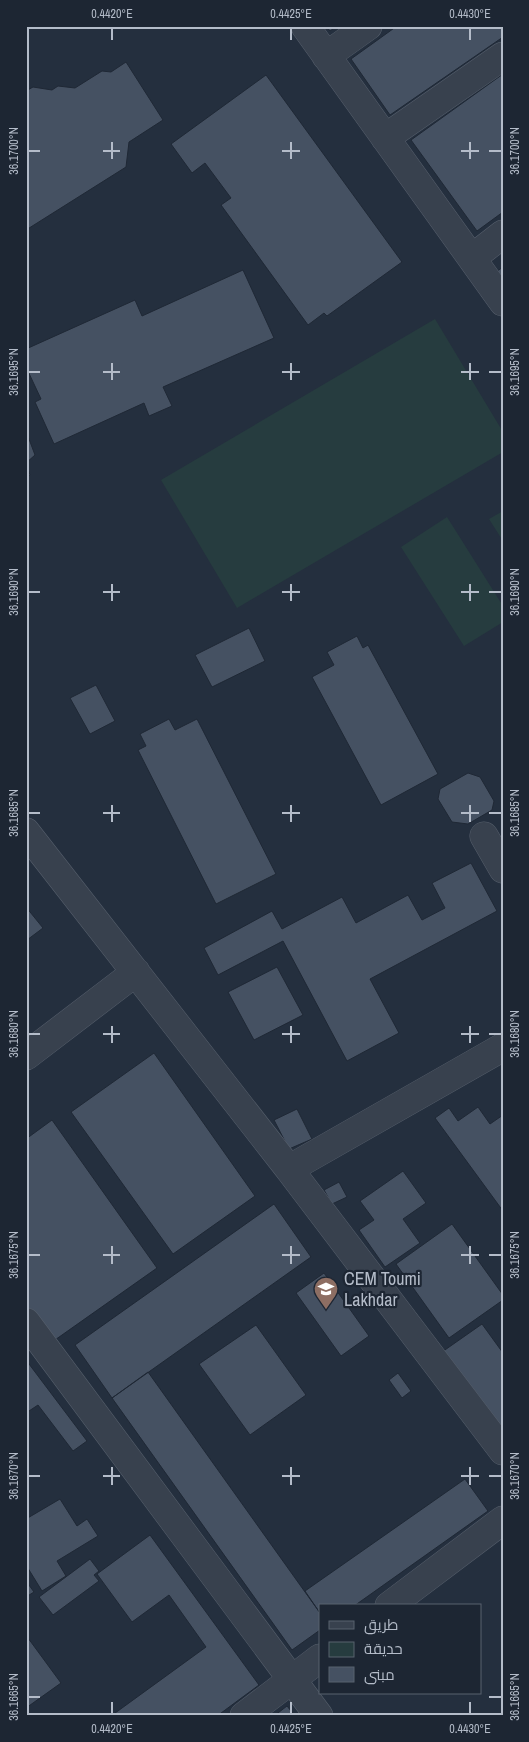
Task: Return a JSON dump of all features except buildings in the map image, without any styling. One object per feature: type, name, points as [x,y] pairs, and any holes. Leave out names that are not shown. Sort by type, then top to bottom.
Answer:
[{"type":"street","points":[[305,26],[503,302]]},
{"type":"street","points":[[326,56],[368,26]]},
{"type":"street","points":[[385,138],[503,56]]},
{"type":"street","points":[[472,258],[503,234]]},
{"type":"street","points":[[26,832],[289,1169],[503,1452]]},
{"type":"street","points":[[484,836],[503,869]]},
{"type":"street","points":[[26,1056],[136,972]]},
{"type":"street","points":[[289,1169],[503,1047]]},
{"type":"street","points":[[26,1322],[318,1716]]},
{"type":"street","points":[[393,1604],[503,1520]]},
{"type":"street","points":[[244,1716],[319,1659]]},
{"type":"green space","points":[[435,319],[503,432],[503,452],[237,608],[161,480]]},
{"type":"green space","points":[[503,511],[503,541],[489,519]]},
{"type":"green space","points":[[447,517],[503,606],[503,622],[464,646],[401,547]]},
{"type":"place","name":"CEM Toumi Lakhdar","points":[[326,1310]]}]
